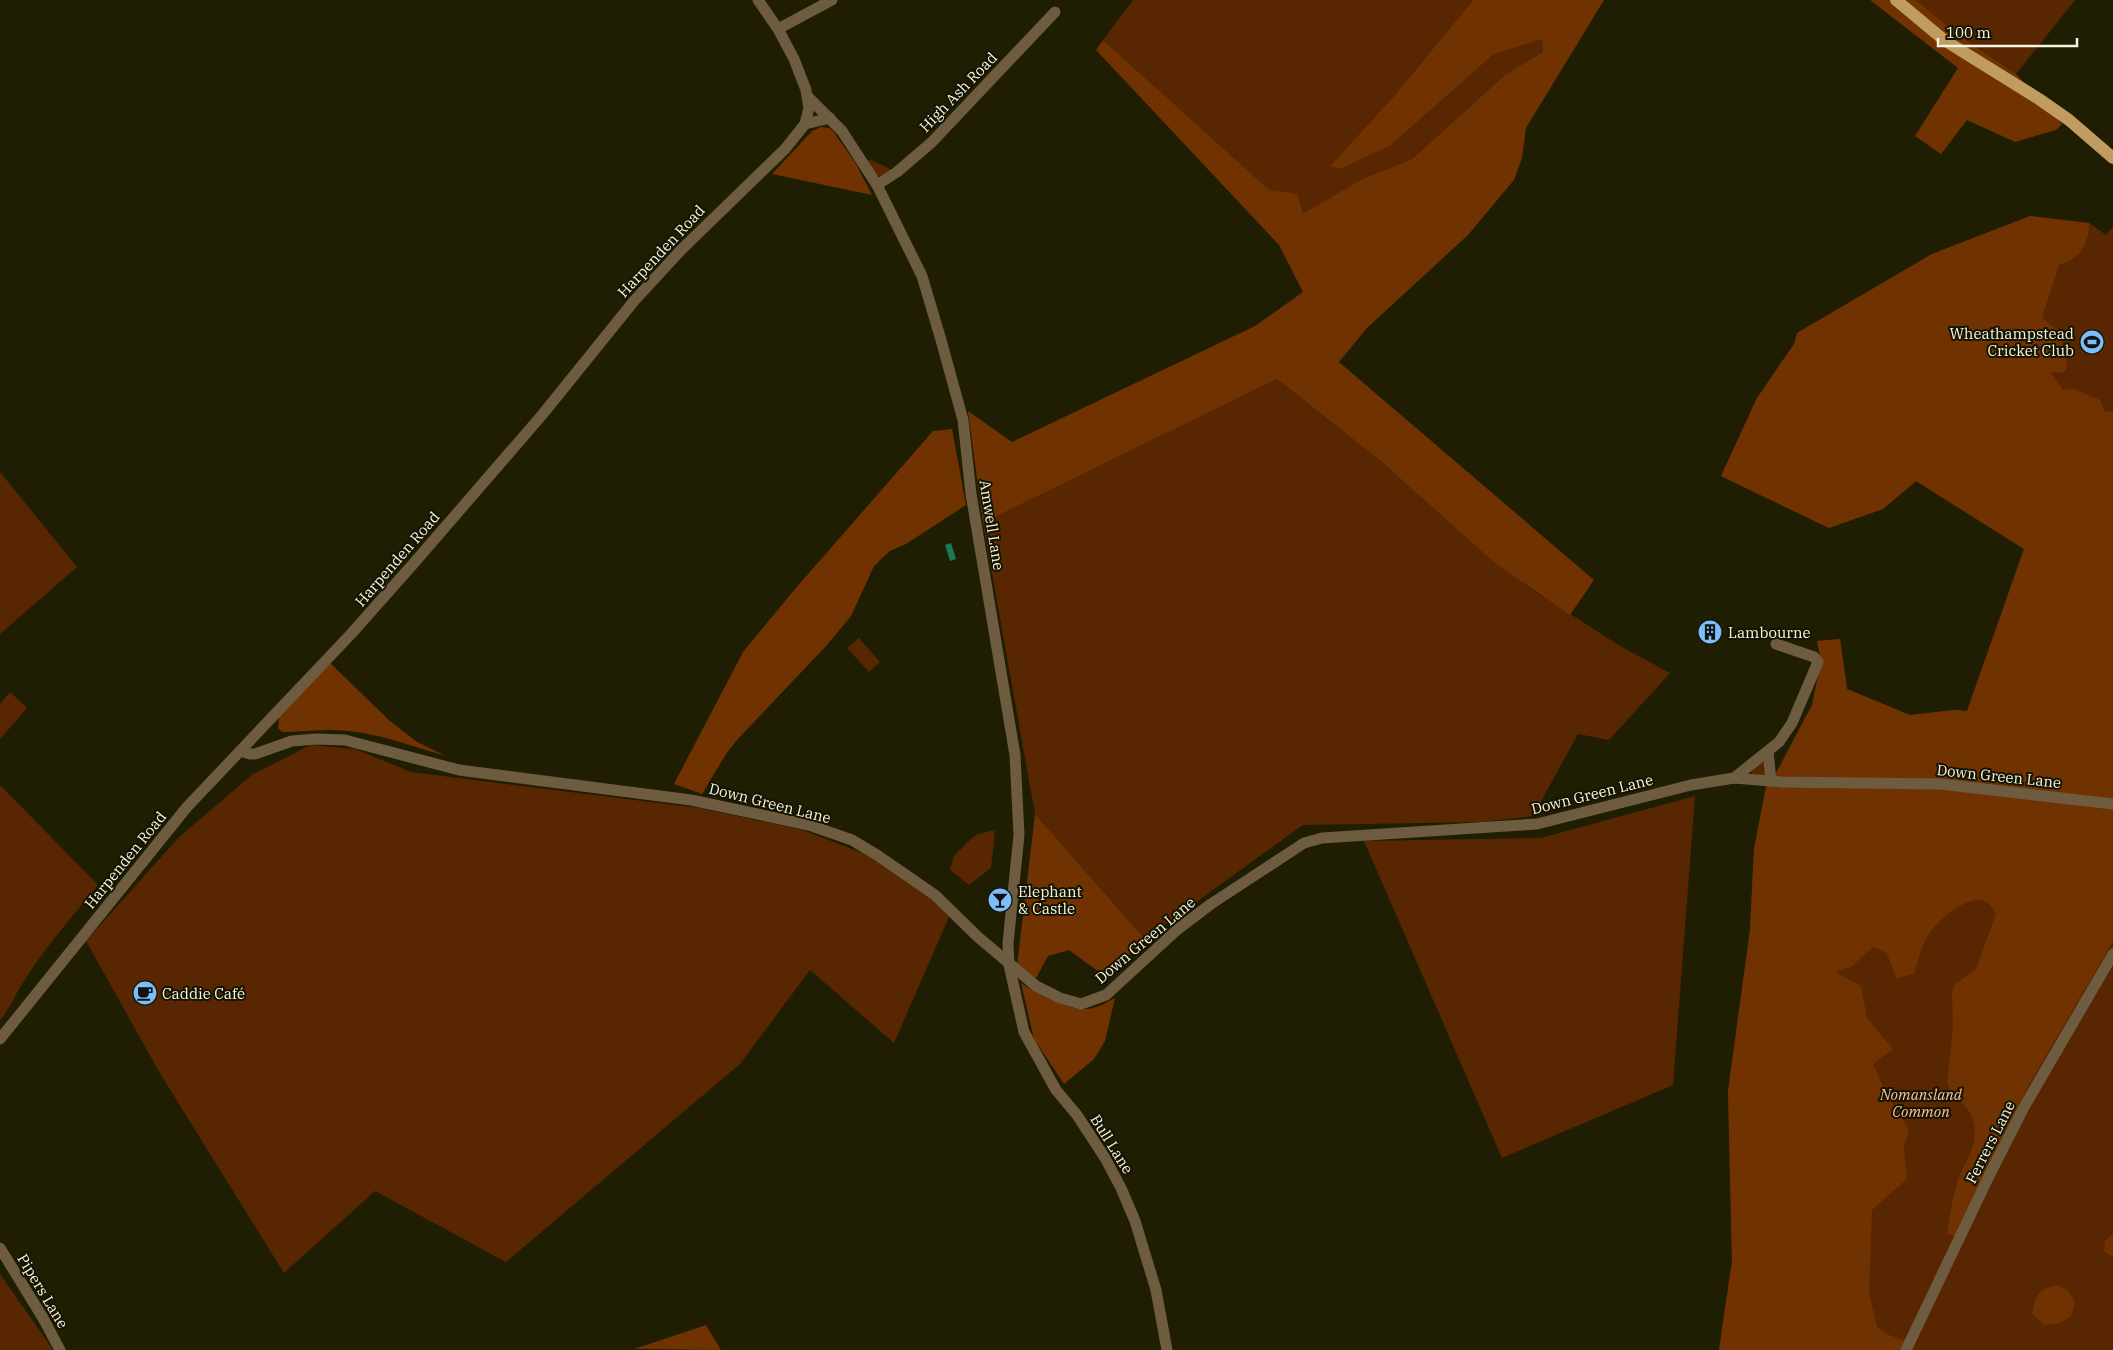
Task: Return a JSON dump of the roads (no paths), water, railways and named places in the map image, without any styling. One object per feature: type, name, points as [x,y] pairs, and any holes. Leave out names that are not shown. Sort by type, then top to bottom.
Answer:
[{"type":"main road","points":[[1896,0],[1944,40],[2039,99],[2069,120],[2113,158]]},
{"type":"street","points":[[758,0],[778,29],[794,59],[809,98]]},
{"type":"street","points":[[778,29],[832,0]]},
{"type":"street","name":"High Ash Road","points":[[877,185],[897,172],[932,142],[1055,12]]},
{"type":"street","name":"Amwell Lane","points":[[809,98],[842,131],[877,185],[922,276],[963,420],[971,494],[1015,755],[1019,835],[1008,943],[1009,965]]},
{"type":"street","name":"Harpenden Road","points":[[0,1039],[187,807],[350,634],[477,490],[634,301],[681,250],[785,149],[805,124],[809,108],[809,98]]},
{"type":"street","points":[[805,124],[830,118]]},
{"type":"street","points":[[1734,778],[1779,742],[1792,723],[1818,662],[1814,657],[1776,644]]},
{"type":"street","name":"Down Green Lane","points":[[240,751],[255,754],[292,741],[316,739],[345,740],[459,770],[691,800],[809,825],[852,840],[935,895],[1009,965],[1036,986],[1060,998],[1082,1004],[1106,995],[1178,929],[1211,904],[1304,843],[1322,838],[1486,829],[1537,824],[1691,785],[1734,778],[1771,781],[1940,784],[2113,804]]},
{"type":"street","points":[[1768,751],[1771,781]]},
{"type":"street","name":"Ferrers Lane","points":[[1906,1350],[2024,1106],[2113,954]]},
{"type":"street","name":"Bull Lane","points":[[1009,965],[1024,1032],[1056,1090],[1077,1116],[1105,1158],[1128,1204],[1156,1290],[1167,1350]]},
{"type":"street","name":"Pipers Lane","points":[[0,1248],[43,1318],[60,1350]]},
{"type":"place","name":"Wheathampstead Cricket Club","points":[[2092,342]]},
{"type":"place","name":"Lambourne","points":[[1710,632]]},
{"type":"place","name":"Elephant & Castle","points":[[1000,900]]},
{"type":"place","name":"Caddie Café","points":[[145,993]]},
{"type":"park label","name":"Nomansland Common","points":[[1921,1102]]}]
